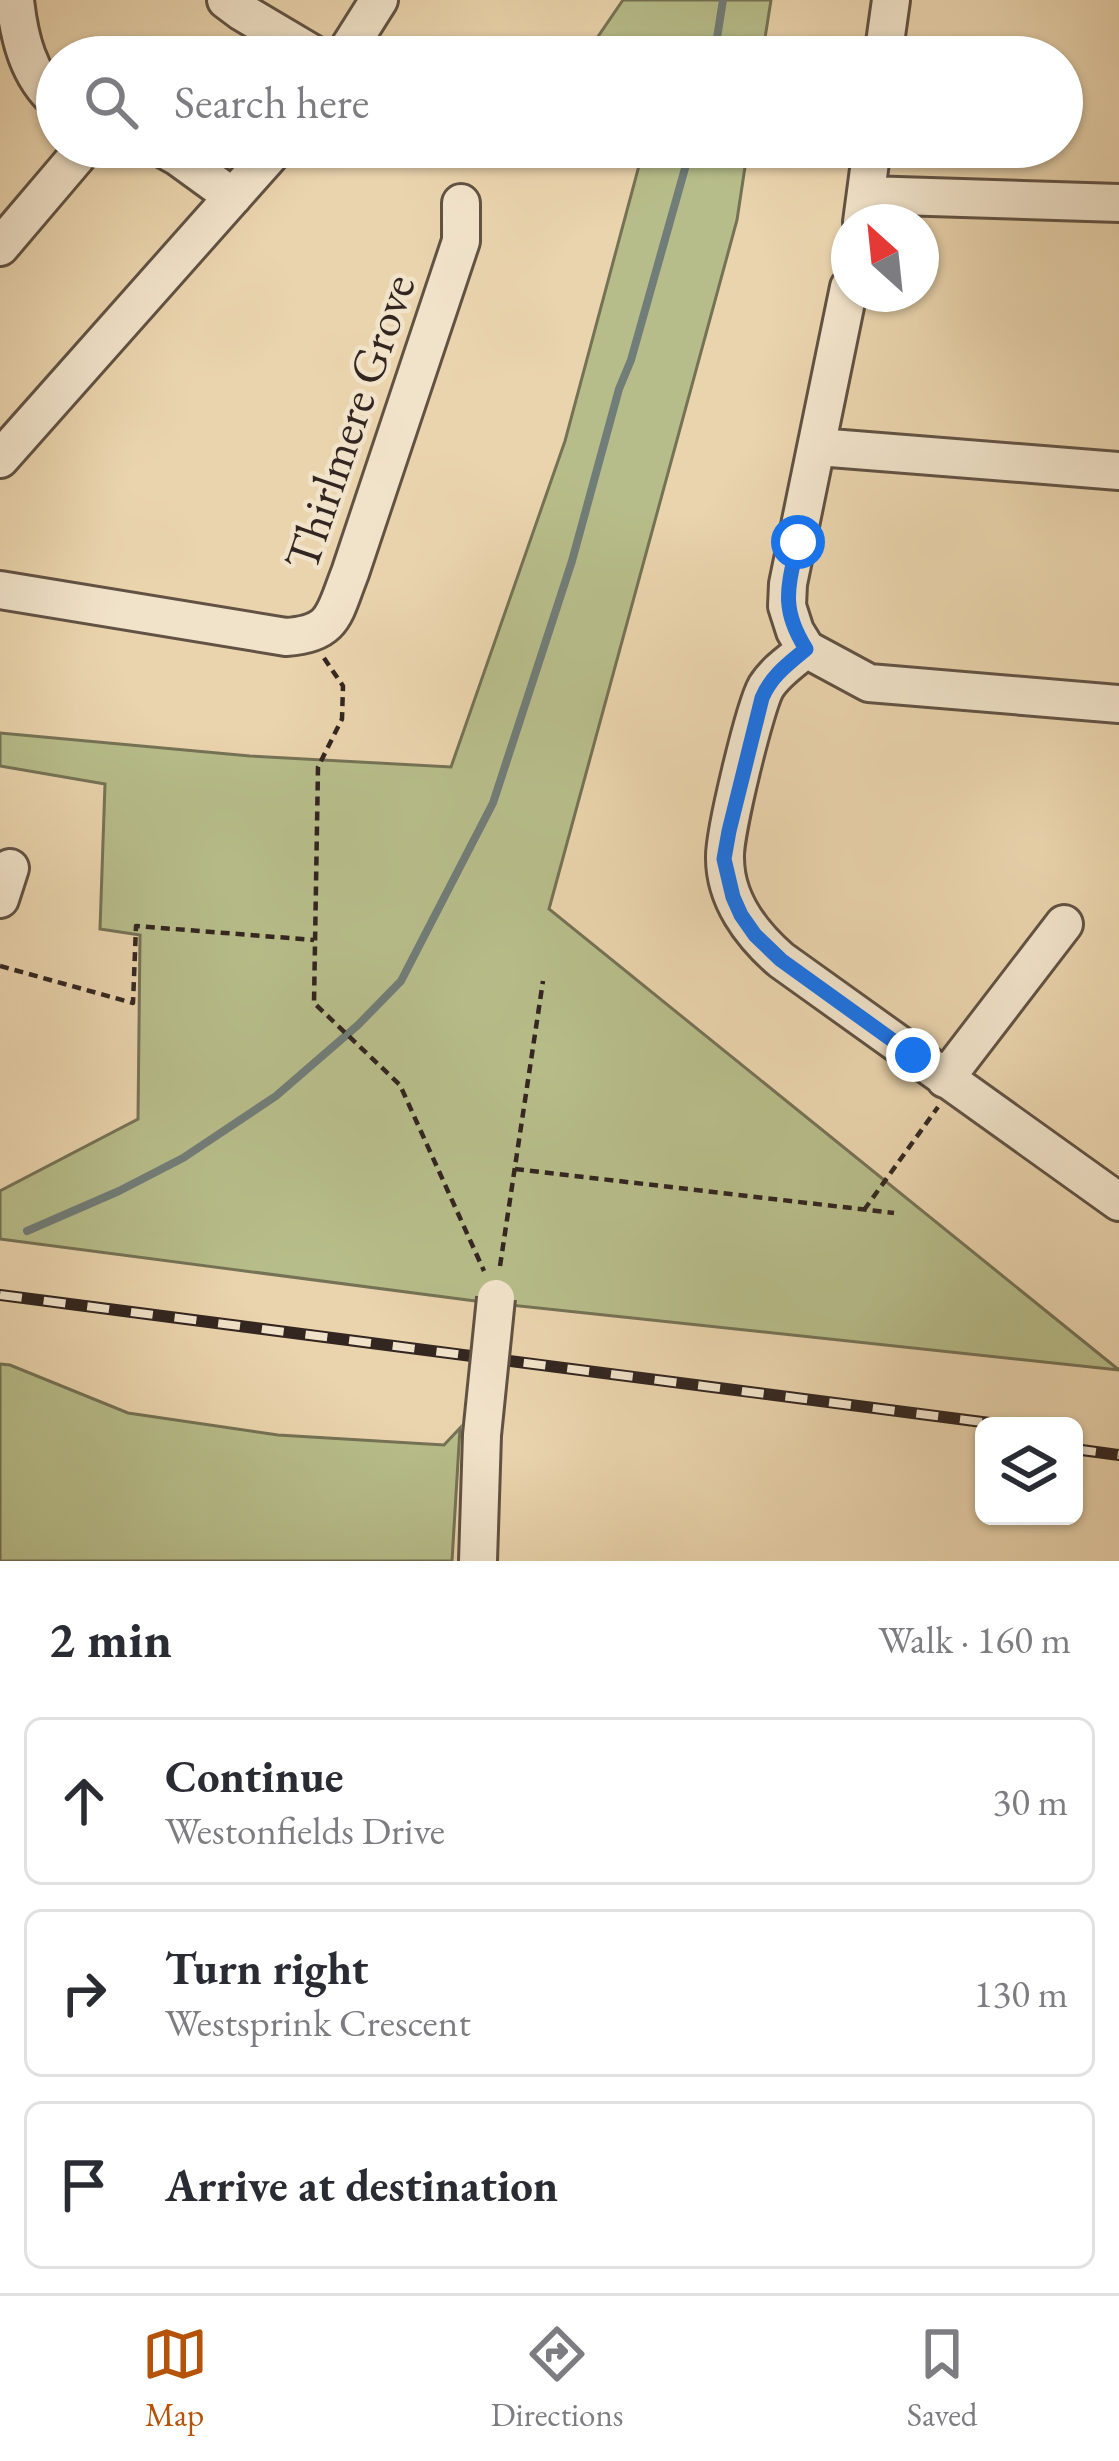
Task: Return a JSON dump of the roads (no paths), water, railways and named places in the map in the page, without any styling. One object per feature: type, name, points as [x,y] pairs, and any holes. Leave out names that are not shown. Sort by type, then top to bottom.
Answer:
[{"type":"street","points":[[226,0],[284,36]]},
{"type":"street","points":[[356,36],[379,0]]},
{"type":"street","points":[[886,36],[891,0]]},
{"type":"street","points":[[10,6],[26,58],[36,74]]},
{"type":"street","points":[[0,247],[68,168]]},
{"type":"street","points":[[193,168],[232,197]]},
{"type":"street","points":[[0,459],[258,168]]},
{"type":"street","points":[[865,204],[869,168]]},
{"type":"street","points":[[939,207],[1119,203]]},
{"type":"street","name":"Thirlmere Grove","points":[[0,590],[286,637],[310,636],[328,622],[350,573],[454,263],[472,223]]},
{"type":"street","points":[[844,312],[788,584],[787,606],[806,649],[869,683],[1119,704]]},
{"type":"street","points":[[818,447],[1119,471]]},
{"type":"street","points":[[806,649],[767,685],[729,831],[724,859],[733,897],[748,925],[781,960],[947,1089],[1119,1202]]},
{"type":"street","points":[[947,1089],[1064,924]]},
{"type":"street","points":[[478,1561],[482,1444],[496,1298]]},
{"type":"waterway","points":[[717,36],[723,0]]},
{"type":"waterway","points":[[27,1231],[183,1158],[276,1096],[401,981],[493,803],[572,561],[685,168]]},
{"type":"railway","points":[[0,1295],[975,1421]]},
{"type":"railway","points":[[1083,1450],[1119,1455]]}]
